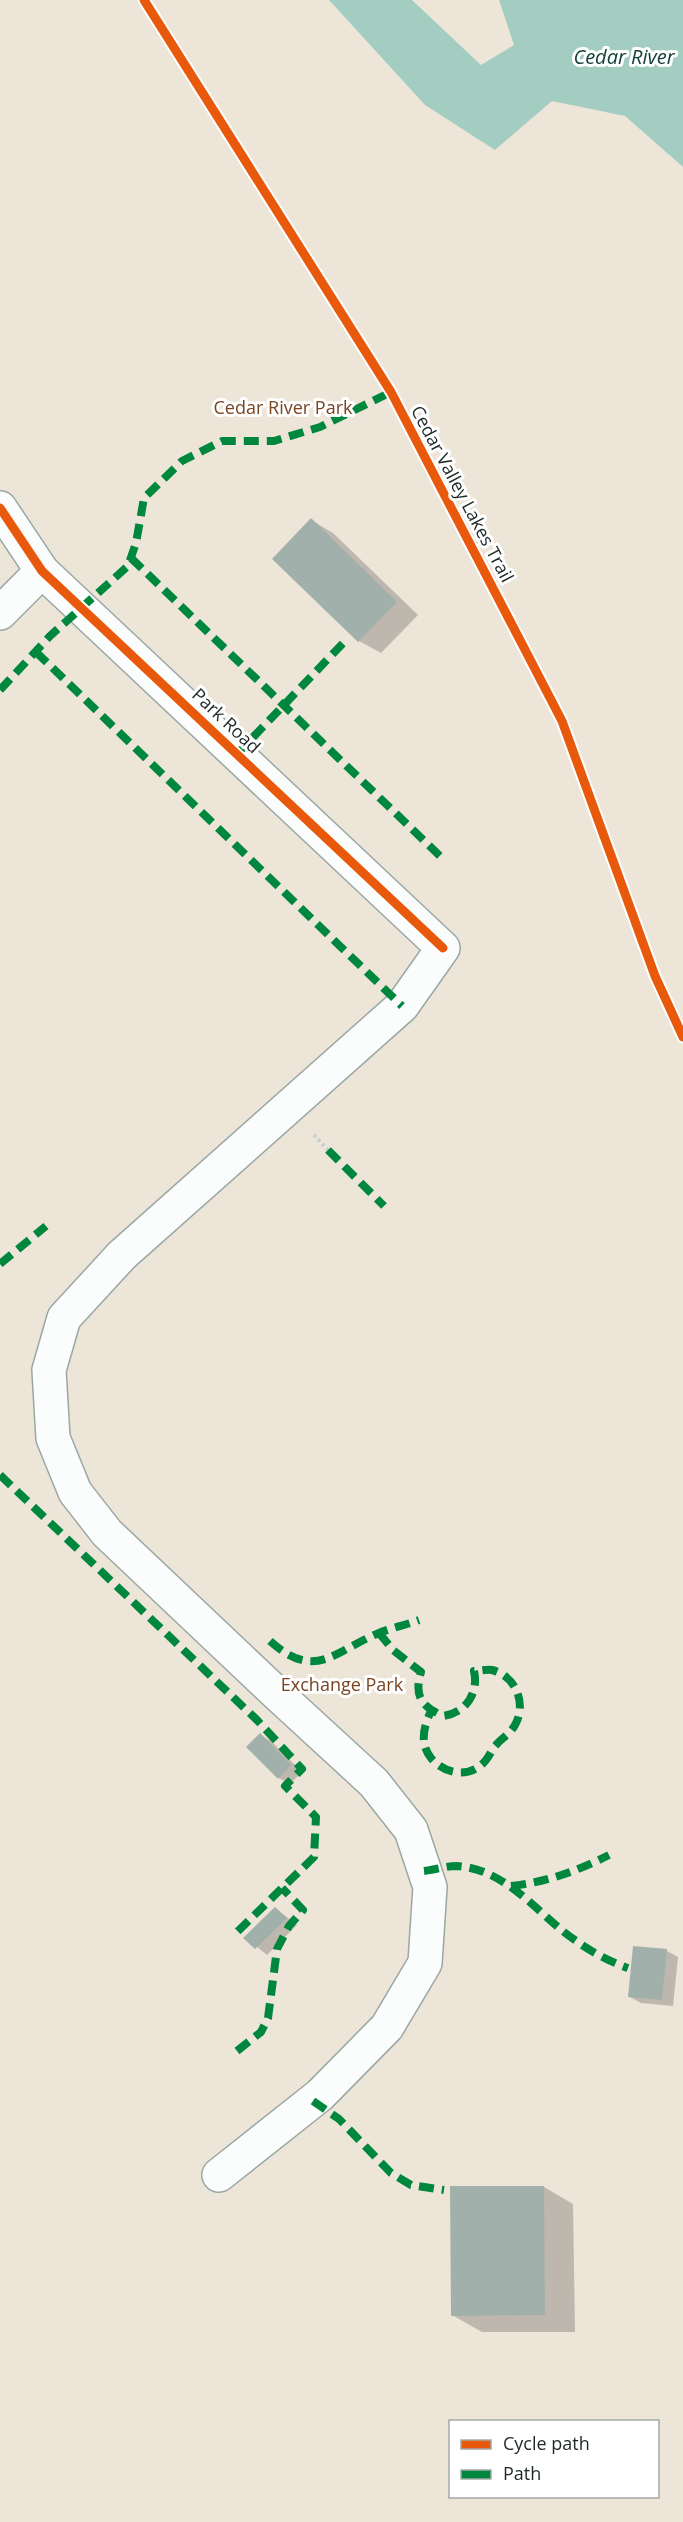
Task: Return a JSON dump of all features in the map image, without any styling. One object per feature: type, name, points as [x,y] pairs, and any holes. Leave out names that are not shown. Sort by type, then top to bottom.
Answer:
[{"type":"street","name":"Park Road","points":[[0,508],[42,571],[443,948],[402,1006],[122,1255],[64,1318],[49,1370],[53,1438],[75,1492],[107,1533],[274,1692],[374,1783],[411,1830],[430,1887],[425,1963],[387,2027],[320,2096],[219,2175]]},
{"type":"street","points":[[0,613],[42,571]]},
{"type":"green space","name":"Exchange Park","points":[[0,0],[329,0],[425,105],[552,100],[625,116],[683,167],[683,2522],[0,2522]]},
{"type":"green space","points":[[412,0],[499,0],[514,45],[481,65]]},
{"type":"water","name":"Cedar River","points":[[329,0],[412,0],[481,65],[514,45],[499,0],[683,0],[683,167],[625,116],[552,101],[495,150],[425,105]]},
{"type":"building","points":[[311,518],[397,602],[358,642],[272,559]]},
{"type":"building","points":[[260,1733],[291,1765],[278,1779],[246,1747]]},
{"type":"building","points":[[275,1907],[287,1918],[255,1949],[243,1938]]},
{"type":"building","points":[[633,1946],[667,1949],[662,2000],[628,1997]]},
{"type":"building","points":[[450,2186],[544,2186],[545,2315],[451,2316]]},
{"type":"marked path","points":[[0,690],[50,636],[128,566],[136,543],[144,498],[182,461],[222,441],[274,441],[320,427],[391,392]]},
{"type":"marked path","points":[[131,558],[441,857]]},
{"type":"marked path","points":[[237,754],[348,638]]},
{"type":"marked path","points":[[36,652],[402,1006]]},
{"type":"marked path","points":[[328,1150],[384,1206]]},
{"type":"marked path","points":[[0,1264],[46,1226]]},
{"type":"marked path","points":[[0,1475],[257,1720],[302,1769],[285,1786],[316,1817],[314,1857],[236,1933]]},
{"type":"marked path","points":[[270,1641],[300,1660],[313,1661],[325,1659],[379,1633],[419,1620]]},
{"type":"marked path","points":[[379,1633],[393,1650],[421,1672],[418,1688],[421,1699],[429,1708],[443,1716],[458,1711],[469,1701],[475,1687],[474,1671],[490,1670],[507,1678],[517,1692],[520,1708],[513,1728],[480,1766],[466,1772],[443,1768],[427,1752],[424,1734],[431,1711]]},
{"type":"marked path","points":[[511,1886],[562,1875],[609,1855]]},
{"type":"marked path","points":[[424,1871],[456,1866],[472,1868],[502,1881],[579,1943],[628,1968]]},
{"type":"marked path","points":[[237,2051],[261,2032],[268,2018],[277,1949],[289,1926],[303,1910],[282,1888]]},
{"type":"marked path","points":[[313,2101],[339,2119],[391,2173],[411,2185],[444,2190]]},
{"type":"cycle path","name":"Cedar Valley Lakes Trail","points":[[144,0],[391,392],[562,721],[655,976],[683,1037]]},
{"type":"cycle path","points":[[0,508],[42,571],[443,948]]},
{"type":"park label","name":"Cedar River Park","points":[[283,408]]}]
